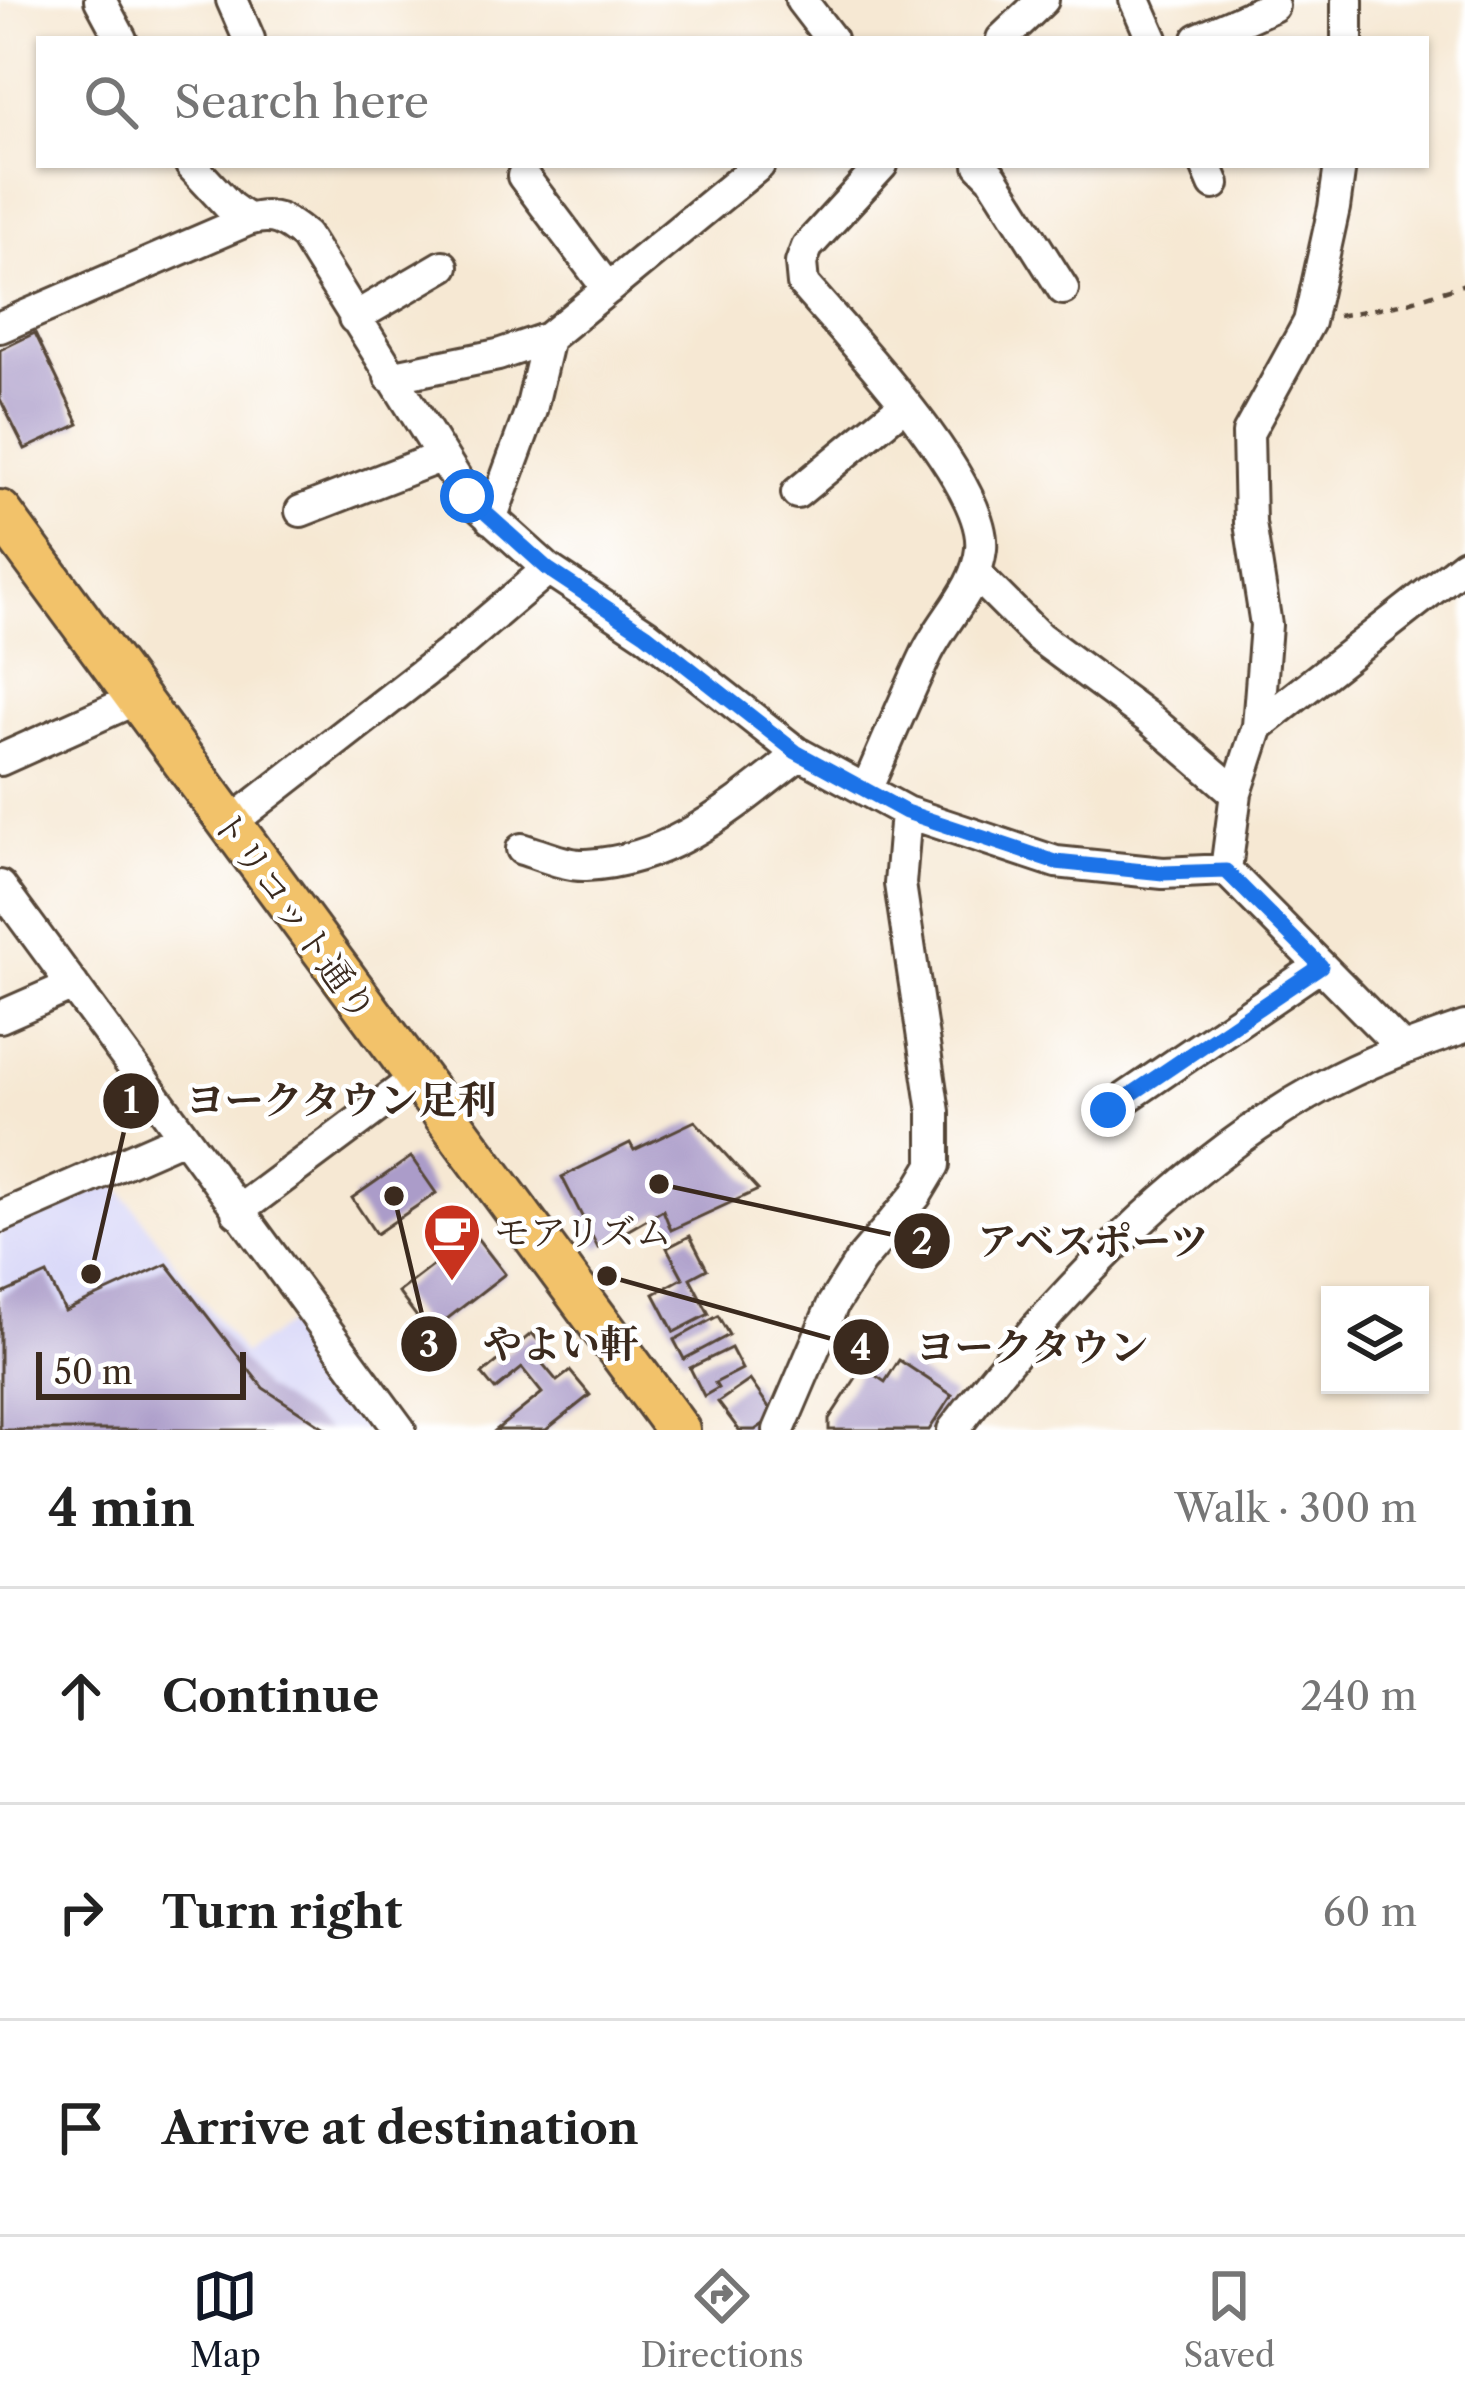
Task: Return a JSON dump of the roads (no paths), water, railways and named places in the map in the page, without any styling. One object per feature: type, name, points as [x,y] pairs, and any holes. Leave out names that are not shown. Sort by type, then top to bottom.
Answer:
[{"type":"highway","name":"トリコット通り","points":[[0,512],[678,1430]]},
{"type":"street","points":[[100,0],[119,36]]},
{"type":"street","points":[[232,0],[248,36]]},
{"type":"street","points":[[801,0],[828,36]]},
{"type":"street","points":[[1005,36],[1043,0]]},
{"type":"street","points":[[1136,0],[1151,36]]},
{"type":"street","points":[[1346,36],[1347,0]]},
{"type":"street","points":[[1205,36],[1273,6]]},
{"type":"street","points":[[193,168],[248,220]]},
{"type":"street","points":[[390,377],[498,355],[548,338],[755,168]]},
{"type":"street","points":[[866,790],[928,650],[976,574],[982,544],[975,511],[922,424],[803,284],[801,262],[807,247],[879,168]]},
{"type":"street","points":[[983,168],[1063,289]]},
{"type":"street","points":[[1226,871],[1236,793],[1258,726],[1266,625],[1250,523],[1247,433],[1309,322],[1340,168]]},
{"type":"street","points":[[523,176],[608,289]]},
{"type":"street","points":[[0,327],[248,220],[268,214],[286,221],[305,236],[467,496],[548,569],[646,634],[800,754],[906,812],[1056,862],[1163,873],[1226,871],[1403,1049]]},
{"type":"street","points":[[354,319],[443,266]]},
{"type":"street","points":[[491,519],[531,410],[548,338]]},
{"type":"street","points":[[797,493],[905,404]]},
{"type":"street","points":[[301,511],[440,458]]},
{"type":"street","points":[[1258,726],[1465,564]]},
{"type":"street","points":[[228,825],[458,646],[548,569]]},
{"type":"street","points":[[976,574],[1039,637],[1151,720],[1236,793]]},
{"type":"street","points":[[0,760],[136,699]]},
{"type":"street","points":[[522,849],[582,866],[645,855],[700,832],[800,754]]},
{"type":"street","points":[[779,1430],[832,1304],[934,1165],[934,1112],[900,884],[906,812]]},
{"type":"street","points":[[0,886],[400,1430]]},
{"type":"street","points":[[1108,1110],[1321,966]]},
{"type":"street","points":[[0,1017],[73,986]]},
{"type":"street","points":[[953,1430],[1026,1340],[1101,1262],[1222,1151],[1321,1087],[1465,1027]]},
{"type":"street","points":[[237,1212],[415,1079]]},
{"type":"street","points":[[0,1217],[183,1137]]},
{"type":"place","name":"アベスポーツ","points":[[659,1184]]},
{"type":"place","name":"やよい軒","points":[[394,1196]]},
{"type":"place","name":"ヨークタウン足利","points":[[91,1274]]},
{"type":"place","name":"ヨークタウン","points":[[607,1276]]},
{"type":"place","name":"モアリズム","points":[[452,1283]]}]
